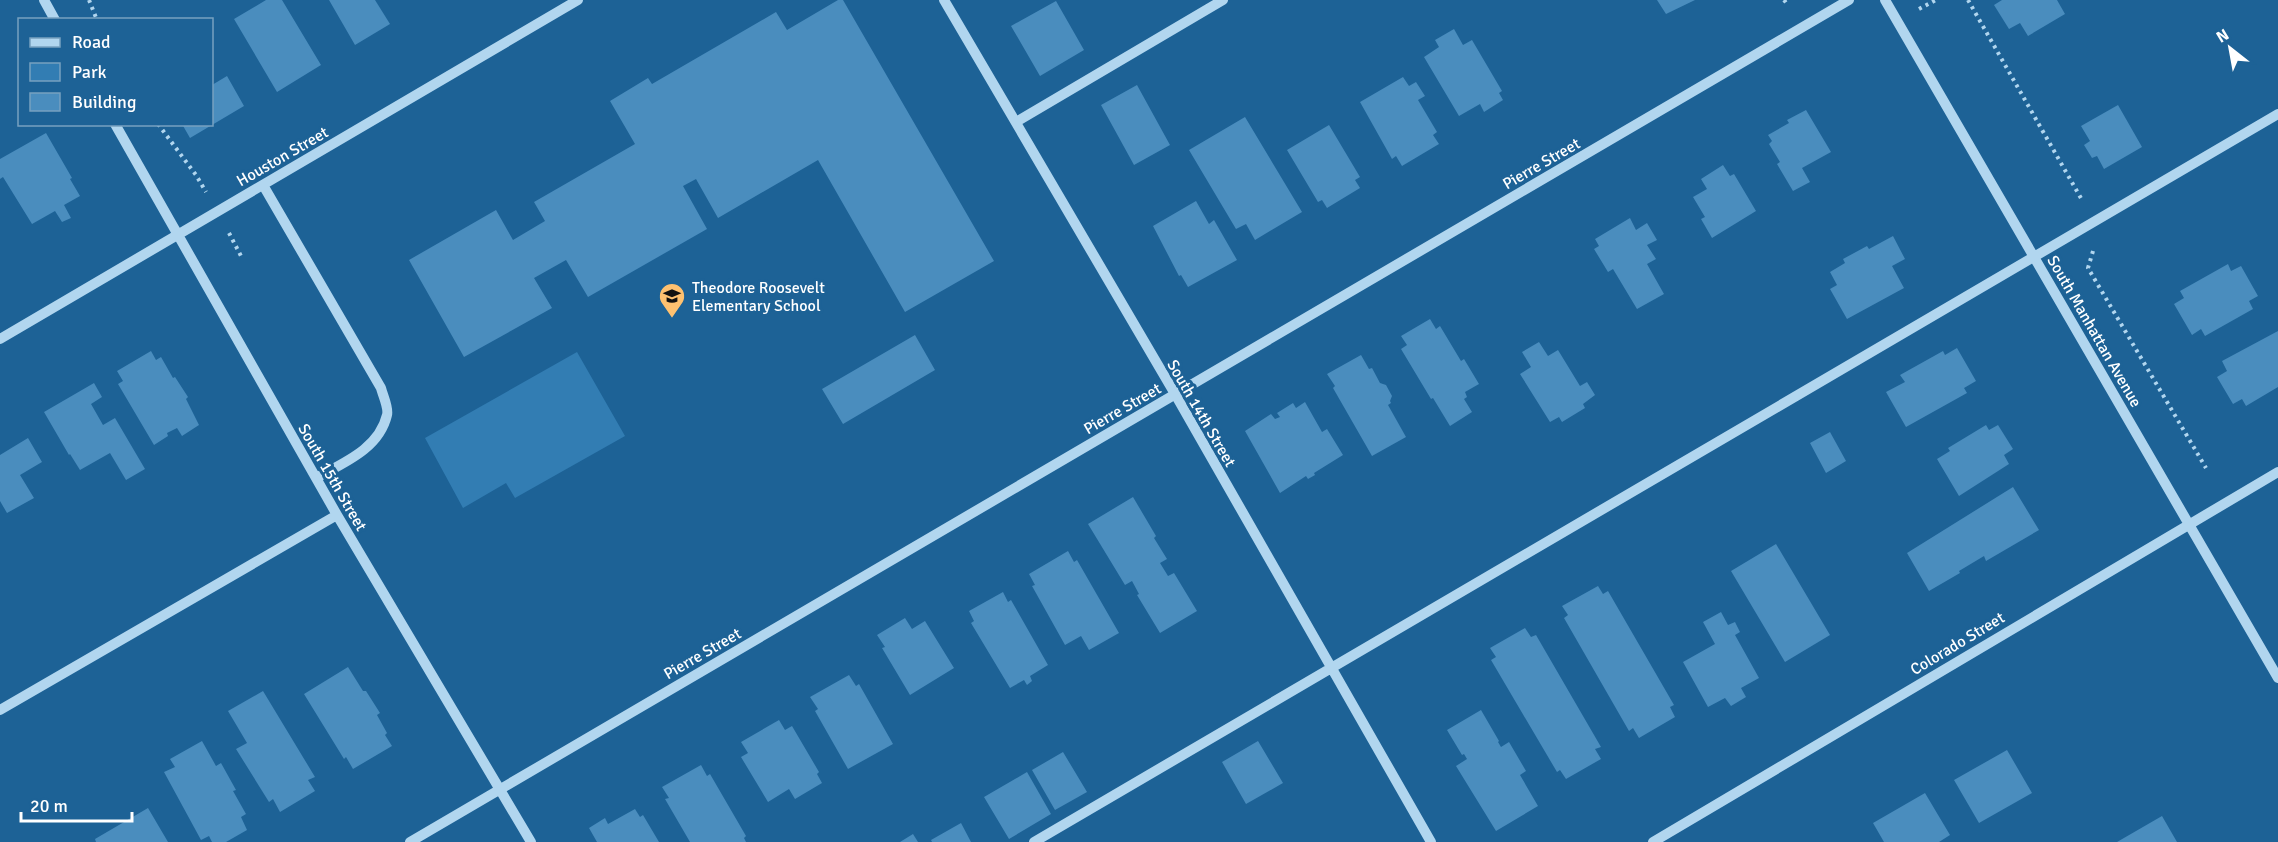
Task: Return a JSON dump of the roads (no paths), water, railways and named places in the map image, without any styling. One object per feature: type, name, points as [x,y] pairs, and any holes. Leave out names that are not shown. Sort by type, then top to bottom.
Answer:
[{"type":"street","points":[[44,0],[54,18]]},
{"type":"street","name":"Houston Street","points":[[0,339],[579,0]]},
{"type":"street","name":"South 14th Street","points":[[944,0],[1175,394],[1431,842]]},
{"type":"street","points":[[1016,122],[1223,0]]},
{"type":"street","name":"Pierre Street","points":[[410,842],[1849,0]]},
{"type":"street","name":"South Manhattan Avenue","points":[[1886,0],[2278,678]]},
{"type":"street","points":[[1034,842],[2278,114]]},
{"type":"street","name":"South 15th Street","points":[[116,126],[337,515],[531,842]]},
{"type":"street","points":[[263,184],[381,388],[388,413],[376,440],[359,453],[316,478]]},
{"type":"street","name":"Colorado Street","points":[[1653,842],[2278,472]]},
{"type":"street","points":[[0,710],[337,515]]},
{"type":"place","name":"Theodore Roosevelt Elementary School","points":[[672,319]]}]
